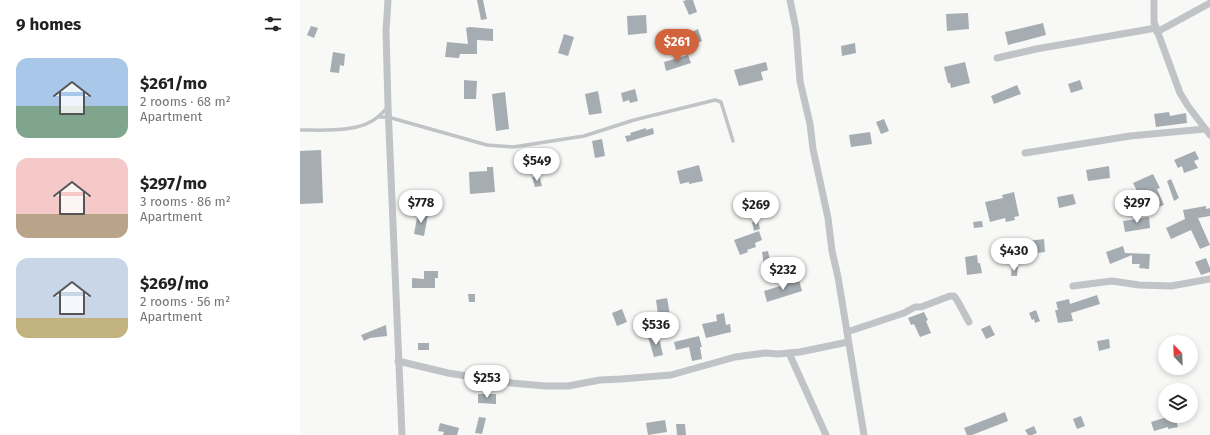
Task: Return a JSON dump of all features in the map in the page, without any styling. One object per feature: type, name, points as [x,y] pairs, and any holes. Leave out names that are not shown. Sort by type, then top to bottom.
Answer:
[{"type":"street","points":[[388,0],[386,31],[388,117],[402,435]]},
{"type":"street","points":[[790,0],[796,29],[800,81],[828,218],[832,251],[838,277],[864,435]]},
{"type":"street","points":[[1154,0],[1154,22],[1156,30],[1180,93],[1210,135]]},
{"type":"street","points":[[997,58],[1036,49],[1156,30],[1210,3]]},
{"type":"street","points":[[1025,153],[1130,136],[1205,129]]},
{"type":"street","points":[[1072,286],[1112,281],[1139,285],[1171,286],[1210,279]]},
{"type":"street","points":[[847,332],[950,296],[954,296],[957,300],[969,322]]},
{"type":"street","points":[[398,361],[448,373],[512,383],[545,386],[568,386],[600,380],[671,375],[735,357],[765,353],[800,352],[848,342]]},
{"type":"street","points":[[789,353],[826,435]]},
{"type":"lane","points":[[379,117],[388,117],[486,144],[513,148],[584,136],[634,120],[714,100],[721,102],[733,141]]},
{"type":"lane","points":[[300,130],[325,130],[357,127],[379,117],[388,106]]},
{"type":"building","points":[[477,0],[483,0],[487,19],[481,20]]},
{"type":"building","points":[[693,0],[697,12],[689,15],[683,1]]},
{"type":"building","points":[[968,13],[969,29],[947,31],[946,14]]},
{"type":"building","points":[[646,15],[647,33],[628,35],[627,16]]},
{"type":"building","points":[[1043,23],[1046,35],[1008,45],[1005,32]]},
{"type":"building","points":[[311,26],[318,28],[314,38],[307,35]]},
{"type":"building","points":[[466,28],[493,29],[493,41],[477,40],[477,54],[460,54],[459,58],[445,57],[447,42],[468,44]]},
{"type":"building","points":[[698,29],[702,41],[694,44],[689,33]]},
{"type":"building","points":[[564,34],[574,37],[568,56],[558,53]]},
{"type":"building","points":[[855,43],[856,53],[842,56],[841,46]]},
{"type":"building","points":[[333,52],[345,54],[344,66],[340,65],[339,73],[330,72]]},
{"type":"building","points":[[688,55],[691,63],[666,71],[664,62]]},
{"type":"building","points":[[766,62],[768,70],[761,72],[763,80],[739,86],[734,70]]},
{"type":"building","points":[[965,62],[970,83],[951,88],[950,83],[948,83],[944,67]]},
{"type":"building","points":[[464,80],[477,81],[476,99],[464,99]]},
{"type":"building","points":[[1080,80],[1083,89],[1071,93],[1068,84]]},
{"type":"building","points":[[1017,85],[1021,94],[994,104],[991,96]]},
{"type":"building","points":[[635,89],[638,101],[630,103],[629,100],[623,102],[621,93]]},
{"type":"building","points":[[598,91],[602,113],[589,115],[585,94]]},
{"type":"building","points":[[505,92],[509,129],[496,131],[492,94]]},
{"type":"building","points":[[1169,112],[1170,116],[1186,113],[1187,123],[1156,127],[1154,114]]},
{"type":"building","points":[[884,119],[889,131],[881,134],[876,122]]},
{"type":"building","points":[[646,128],[646,130],[653,128],[654,134],[627,142],[625,136],[631,135],[630,133]]},
{"type":"building","points":[[870,132],[872,144],[851,147],[849,135]]},
{"type":"building","points":[[602,139],[605,156],[595,158],[592,141]]},
{"type":"building","points":[[321,150],[323,203],[300,204],[300,151]]},
{"type":"building","points":[[1195,151],[1199,159],[1194,161],[1198,168],[1184,173],[1182,166],[1178,168],[1174,160]]},
{"type":"building","points":[[699,165],[703,181],[680,184],[677,171]]},
{"type":"building","points":[[1109,166],[1110,178],[1088,181],[1086,170]]},
{"type":"building","points":[[487,167],[493,167],[495,192],[470,194],[469,172],[487,171]]},
{"type":"building","points":[[1153,174],[1160,188],[1157,189],[1164,205],[1147,211],[1133,183]]},
{"type":"building","points":[[539,176],[542,186],[535,187],[532,177]]},
{"type":"building","points":[[1171,179],[1179,198],[1174,201],[1167,181]]},
{"type":"building","points":[[1014,192],[1019,216],[1014,217],[1015,220],[1006,222],[1005,218],[990,222],[985,202],[1003,198],[1002,195]]},
{"type":"building","points":[[1073,194],[1076,204],[1059,208],[1057,197]]},
{"type":"building","points":[[1206,206],[1206,209],[1210,208],[1210,216],[1198,218],[1210,245],[1200,249],[1191,230],[1171,239],[1166,228],[1185,219],[1183,210]]},
{"type":"building","points":[[418,213],[428,215],[424,236],[414,234]]},
{"type":"building","points":[[1149,217],[1150,228],[1125,232],[1123,221]]},
{"type":"building","points":[[758,221],[760,229],[754,231],[752,222]]},
{"type":"building","points":[[982,221],[983,227],[974,228],[973,222]]},
{"type":"building","points":[[759,231],[762,240],[755,243],[756,247],[747,250],[748,252],[740,255],[734,240]]},
{"type":"building","points":[[1044,239],[1045,252],[1022,255],[1020,242]]},
{"type":"building","points":[[1123,246],[1125,253],[1150,254],[1149,269],[1139,268],[1140,264],[1132,264],[1132,255],[1110,264],[1106,252]]},
{"type":"building","points":[[768,251],[771,265],[764,266],[762,252]]},
{"type":"building","points":[[977,255],[982,273],[967,275],[965,257]]},
{"type":"building","points":[[1206,258],[1210,272],[1201,275],[1195,262]]},
{"type":"building","points":[[1012,267],[1018,267],[1017,276],[1011,276]]},
{"type":"building","points":[[424,271],[438,271],[438,278],[435,278],[435,288],[412,288],[412,278],[424,279]]},
{"type":"building","points":[[799,280],[802,291],[767,302],[764,291]]},
{"type":"building","points":[[468,294],[475,294],[475,302],[469,302]]},
{"type":"building","points":[[1097,295],[1100,304],[1071,313],[1073,321],[1058,323],[1055,310],[1058,310],[1056,302],[1069,299],[1070,304]]},
{"type":"building","points":[[667,298],[671,320],[659,322],[656,300]]},
{"type":"building","points":[[622,309],[627,322],[617,326],[612,313]]},
{"type":"building","points":[[1036,310],[1040,321],[1035,323],[1034,319],[1032,320],[1029,313]]},
{"type":"building","points":[[924,312],[928,320],[926,321],[931,333],[920,337],[914,324],[911,325],[908,318]]},
{"type":"building","points":[[724,313],[726,325],[730,324],[731,332],[706,338],[702,324],[717,321],[716,315]]},
{"type":"building","points":[[386,325],[387,336],[370,338],[364,341],[361,335]]},
{"type":"building","points":[[990,325],[995,335],[986,339],[981,329]]},
{"type":"building","points":[[658,334],[663,355],[654,357],[648,337]]},
{"type":"building","points":[[699,336],[702,347],[700,347],[702,359],[692,361],[689,347],[676,350],[674,342]]},
{"type":"building","points":[[1109,339],[1110,348],[1099,351],[1097,341]]},
{"type":"building","points":[[418,343],[429,343],[429,350],[418,350]]},
{"type":"building","points":[[478,394],[496,394],[496,404],[478,403]]},
{"type":"building","points":[[1005,412],[1008,421],[972,435],[967,435],[964,428]]},
{"type":"building","points":[[1081,416],[1085,426],[1077,429],[1073,419]]},
{"type":"building","points":[[479,417],[486,418],[482,434],[475,433]]},
{"type":"building","points":[[665,420],[667,432],[648,435],[646,423]]},
{"type":"building","points":[[1158,420],[1158,423],[1177,423],[1178,427],[1168,429],[1168,427],[1154,431],[1151,422]]},
{"type":"building","points":[[440,423],[459,428],[457,435],[443,435],[444,432],[438,431]]},
{"type":"building","points":[[676,424],[685,424],[686,435],[677,435]]},
{"type":"building","points":[[1034,426],[1037,433],[1028,435],[1025,430]]}]
